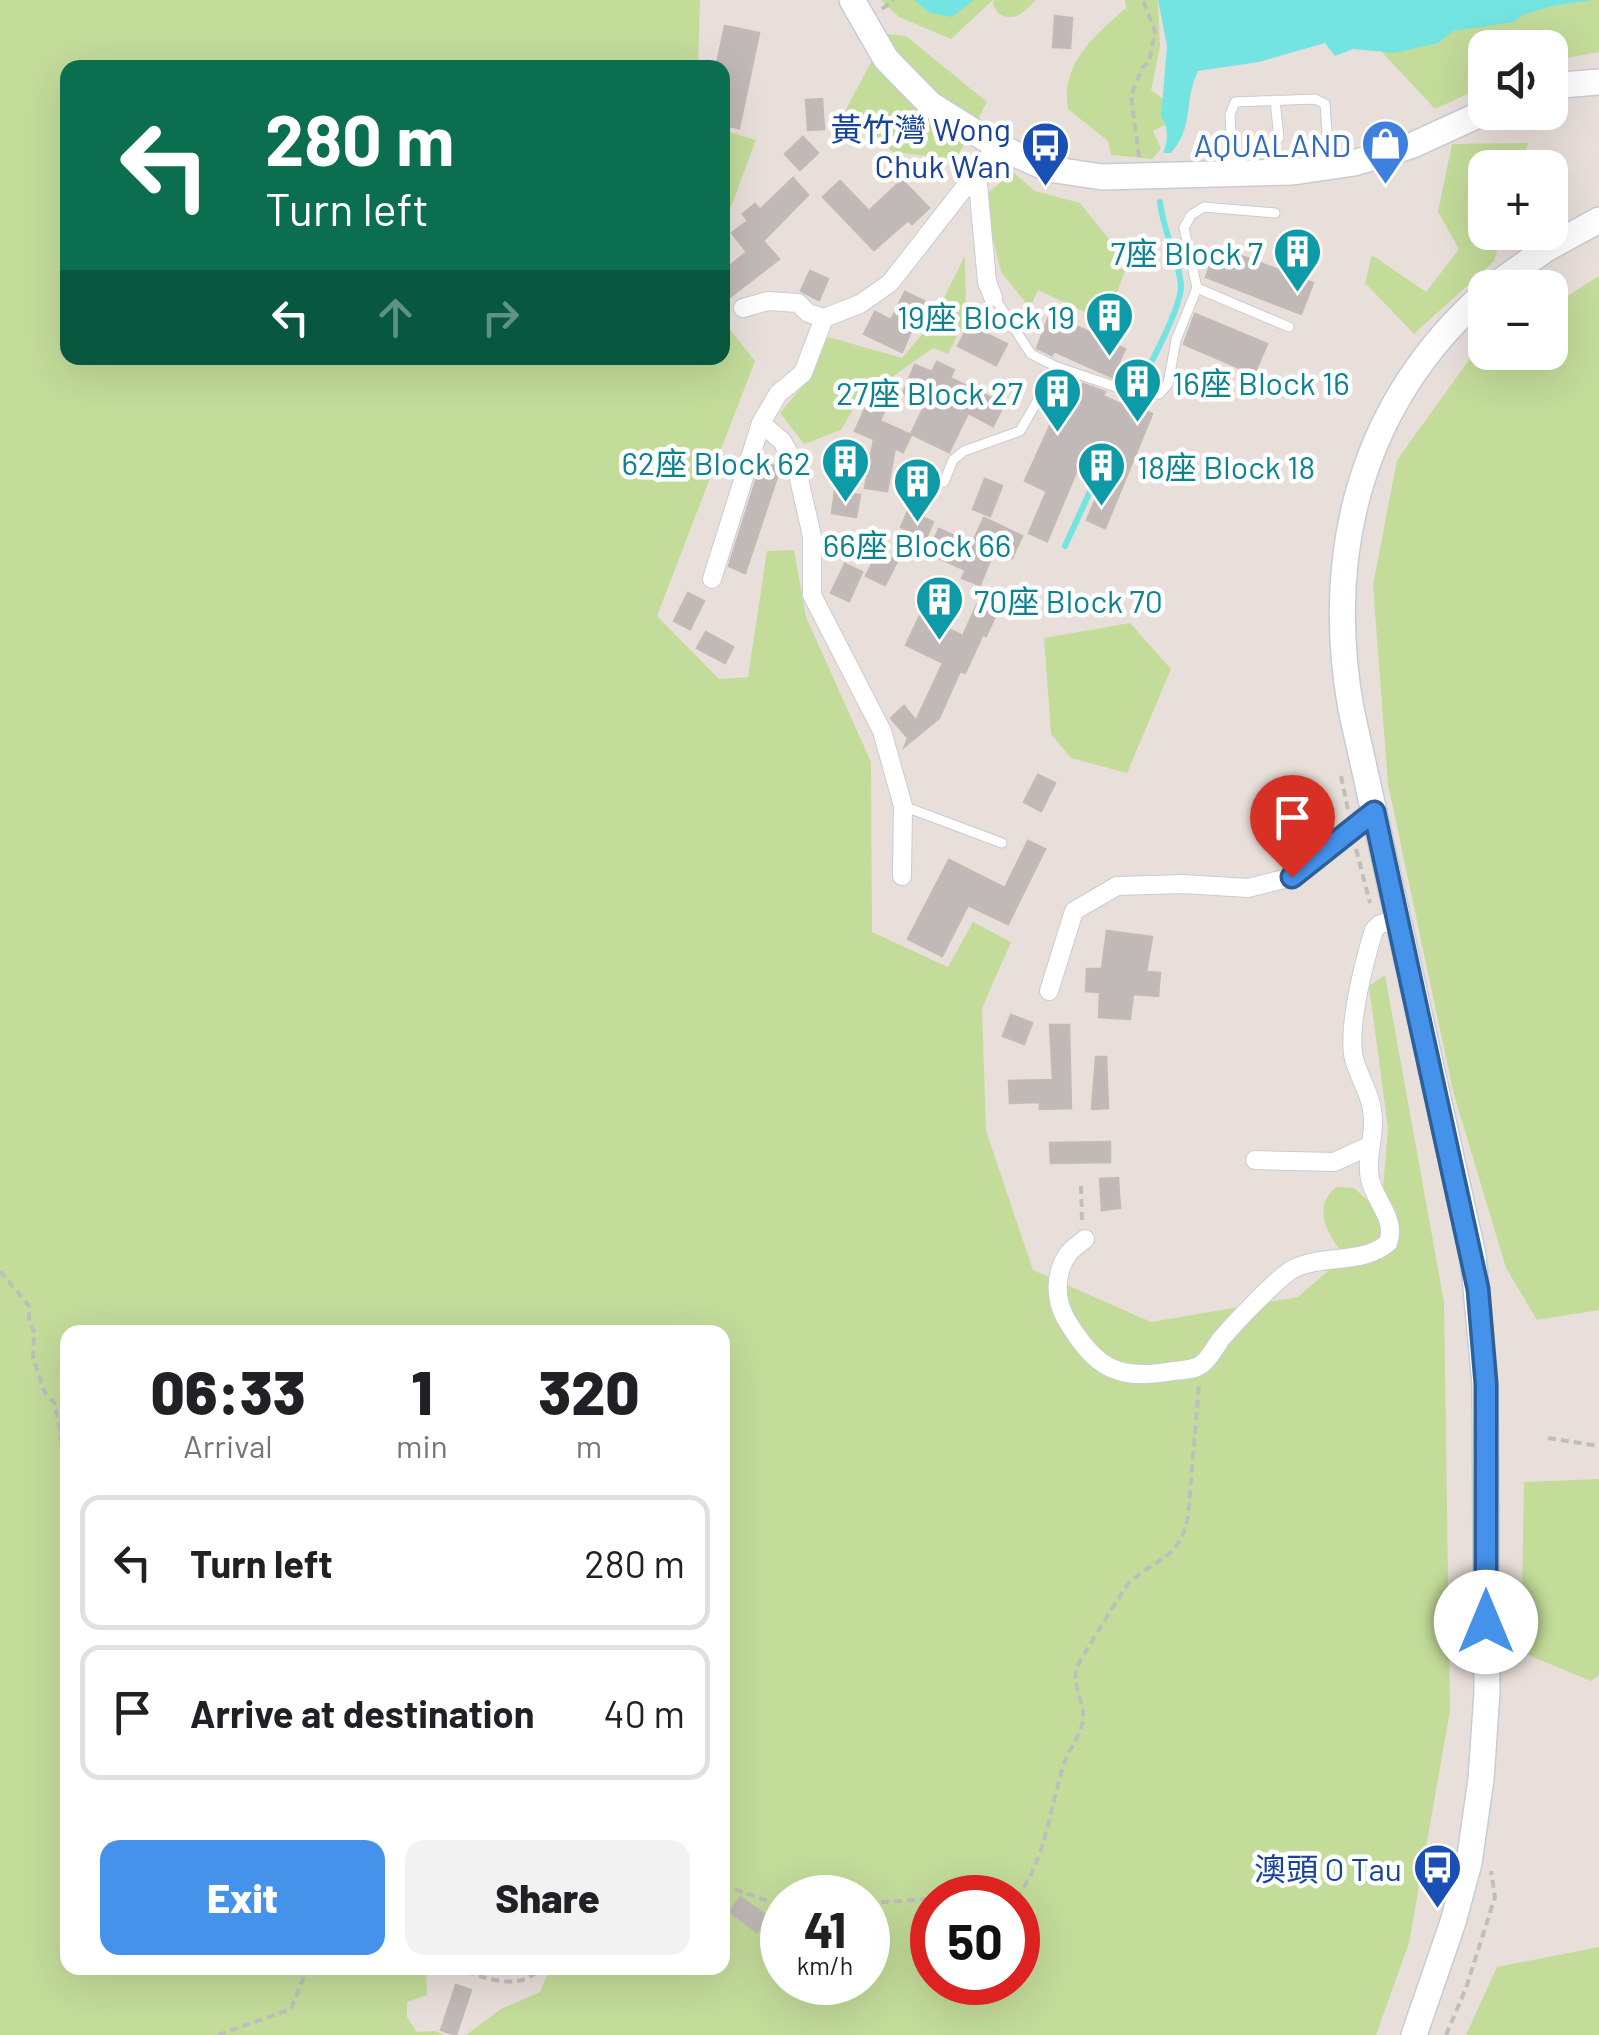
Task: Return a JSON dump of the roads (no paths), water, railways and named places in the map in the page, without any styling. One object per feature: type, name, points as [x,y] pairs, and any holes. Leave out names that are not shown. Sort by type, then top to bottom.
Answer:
[{"type":"main road","points":[[852,0],[876,44],[911,88],[946,117],[1041,166],[1102,177],[1294,172],[1354,163],[1413,145],[1468,120]]},
{"type":"main road","points":[[1568,85],[1599,82]]},
{"type":"main road","points":[[1516,270],[1546,248],[1599,220]]},
{"type":"main road","points":[[1414,2035],[1454,1922],[1482,1779],[1486,1694],[1486,1384],[1473,1256],[1386,924],[1374,812],[1343,656],[1342,577],[1349,526],[1375,444],[1401,392],[1433,347],[1468,311]]},
{"type":"street","points":[[742,308],[768,301],[798,303],[808,313],[824,318],[860,304],[890,283],[997,146]]},
{"type":"street","points":[[978,174],[987,282],[993,297]]},
{"type":"street","points":[[712,579],[761,423],[778,394],[803,373],[824,318]]},
{"type":"street","points":[[761,423],[782,441],[796,466],[812,536],[812,595],[882,731],[903,806],[902,876]]},
{"type":"street","points":[[1048,991],[1074,911],[1117,886],[1248,888],[1292,877],[1374,812]]},
{"type":"street","points":[[1085,1238],[1068,1253],[1056,1292],[1063,1314],[1084,1346],[1113,1369],[1137,1377],[1200,1365],[1230,1329],[1292,1270],[1368,1254],[1388,1242],[1391,1222],[1370,1181],[1372,1107],[1355,1062],[1354,1047],[1358,991],[1386,924]]},
{"type":"street","points":[[1255,1160],[1334,1162],[1369,1146]]},
{"type":"lane","points":[[1275,100],[1279,138]]},
{"type":"lane","points":[[1233,174],[1230,115],[1235,102],[1315,100],[1325,104],[1330,166]]},
{"type":"lane","points":[[993,297],[1031,354],[1056,367],[1144,396],[1159,394],[1168,384],[1176,340],[1197,288],[1184,235],[1191,215],[1204,207],[1275,213]]},
{"type":"lane","points":[[1197,288],[1289,327]]},
{"type":"lane","points":[[944,482],[953,460],[964,451],[1020,431],[1056,367]]},
{"type":"lane","points":[[903,806],[1002,844]]},
{"type":"lane","points":[[1271,1274],[1292,1270]]},
{"type":"water","points":[[914,0],[974,0],[952,17],[930,13]]},
{"type":"water","points":[[1158,0],[1593,0],[1553,6],[1513,22],[1453,31],[1438,43],[1395,53],[1353,49],[1335,56],[1325,43],[1259,62],[1198,71],[1183,133],[1171,153],[1163,153],[1167,134],[1161,117],[1167,46]]},
{"type":"waterway","points":[[1125,413],[1167,330],[1181,285],[1160,202]]},
{"type":"waterway","points":[[1065,546],[1104,461]]},
{"type":"place","name":"AQUALAND","points":[[1386,186]]},
{"type":"place","name":"黃竹灣 Wong Chuk Wan","points":[[1046,188]]},
{"type":"place","name":"7座 Block 7","points":[[1298,294]]},
{"type":"place","name":"19座 Block 19","points":[[1110,358]]},
{"type":"place","name":"16座 Block 16","points":[[1137,424]]},
{"type":"place","name":"27座 Block 27","points":[[1058,434]]},
{"type":"place","name":"62座 Block 62","points":[[846,504]]},
{"type":"place","name":"18座 Block 18","points":[[1102,508]]},
{"type":"place","name":"66座 Block 66","points":[[917,524]]},
{"type":"place","name":"70座 Block 70","points":[[939,642]]},
{"type":"place","name":"澳頭 O Tau","points":[[1437,1910]]}]
